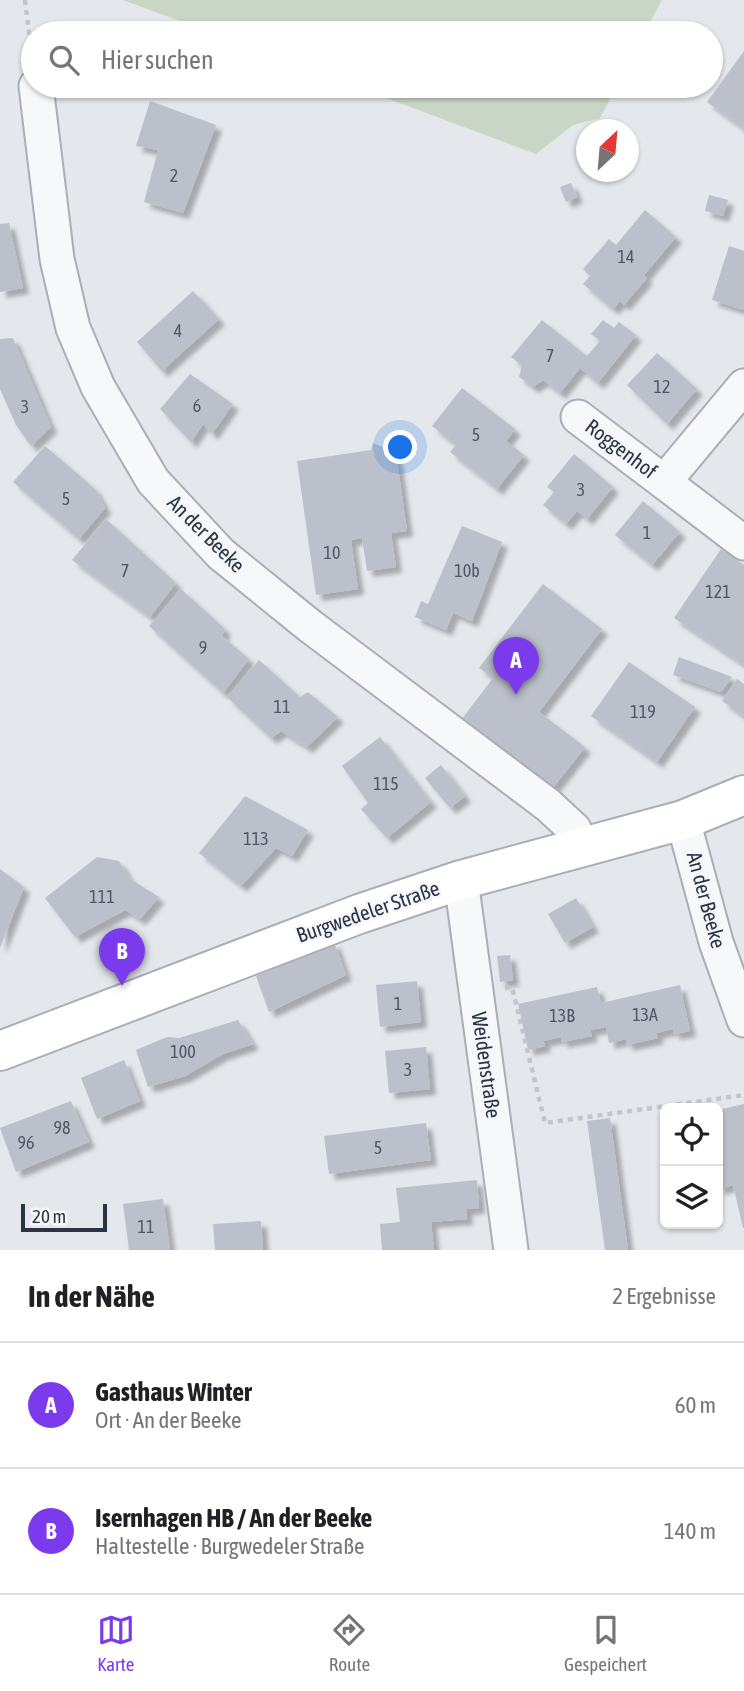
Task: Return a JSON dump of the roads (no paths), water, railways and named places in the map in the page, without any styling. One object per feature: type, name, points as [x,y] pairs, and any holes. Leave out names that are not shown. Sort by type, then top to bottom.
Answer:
[{"type":"main road","name":"Burgwedeler Straße","points":[[0,1051],[359,914],[461,880],[683,820],[744,795]]},
{"type":"street","name":"An der Beeke","points":[[37,98],[57,259],[73,328],[98,387],[153,481],[221,554],[310,626],[548,805],[574,829],[582,849]]},
{"type":"street","name":"Roggenhof","points":[[664,482],[744,386]]},
{"type":"street","name":"Roggenhof","points":[[578,417],[744,543]]},
{"type":"street","name":"An der Beeke","points":[[683,820],[716,942],[744,1020]]},
{"type":"street","name":"Weidenstraße","points":[[461,880],[511,1250]]},
{"type":"place","name":"Gasthaus Winter","points":[[516,695]]},
{"type":"place","name":"Isernhagen HB / An der Beeke","points":[[122,986]]}]
